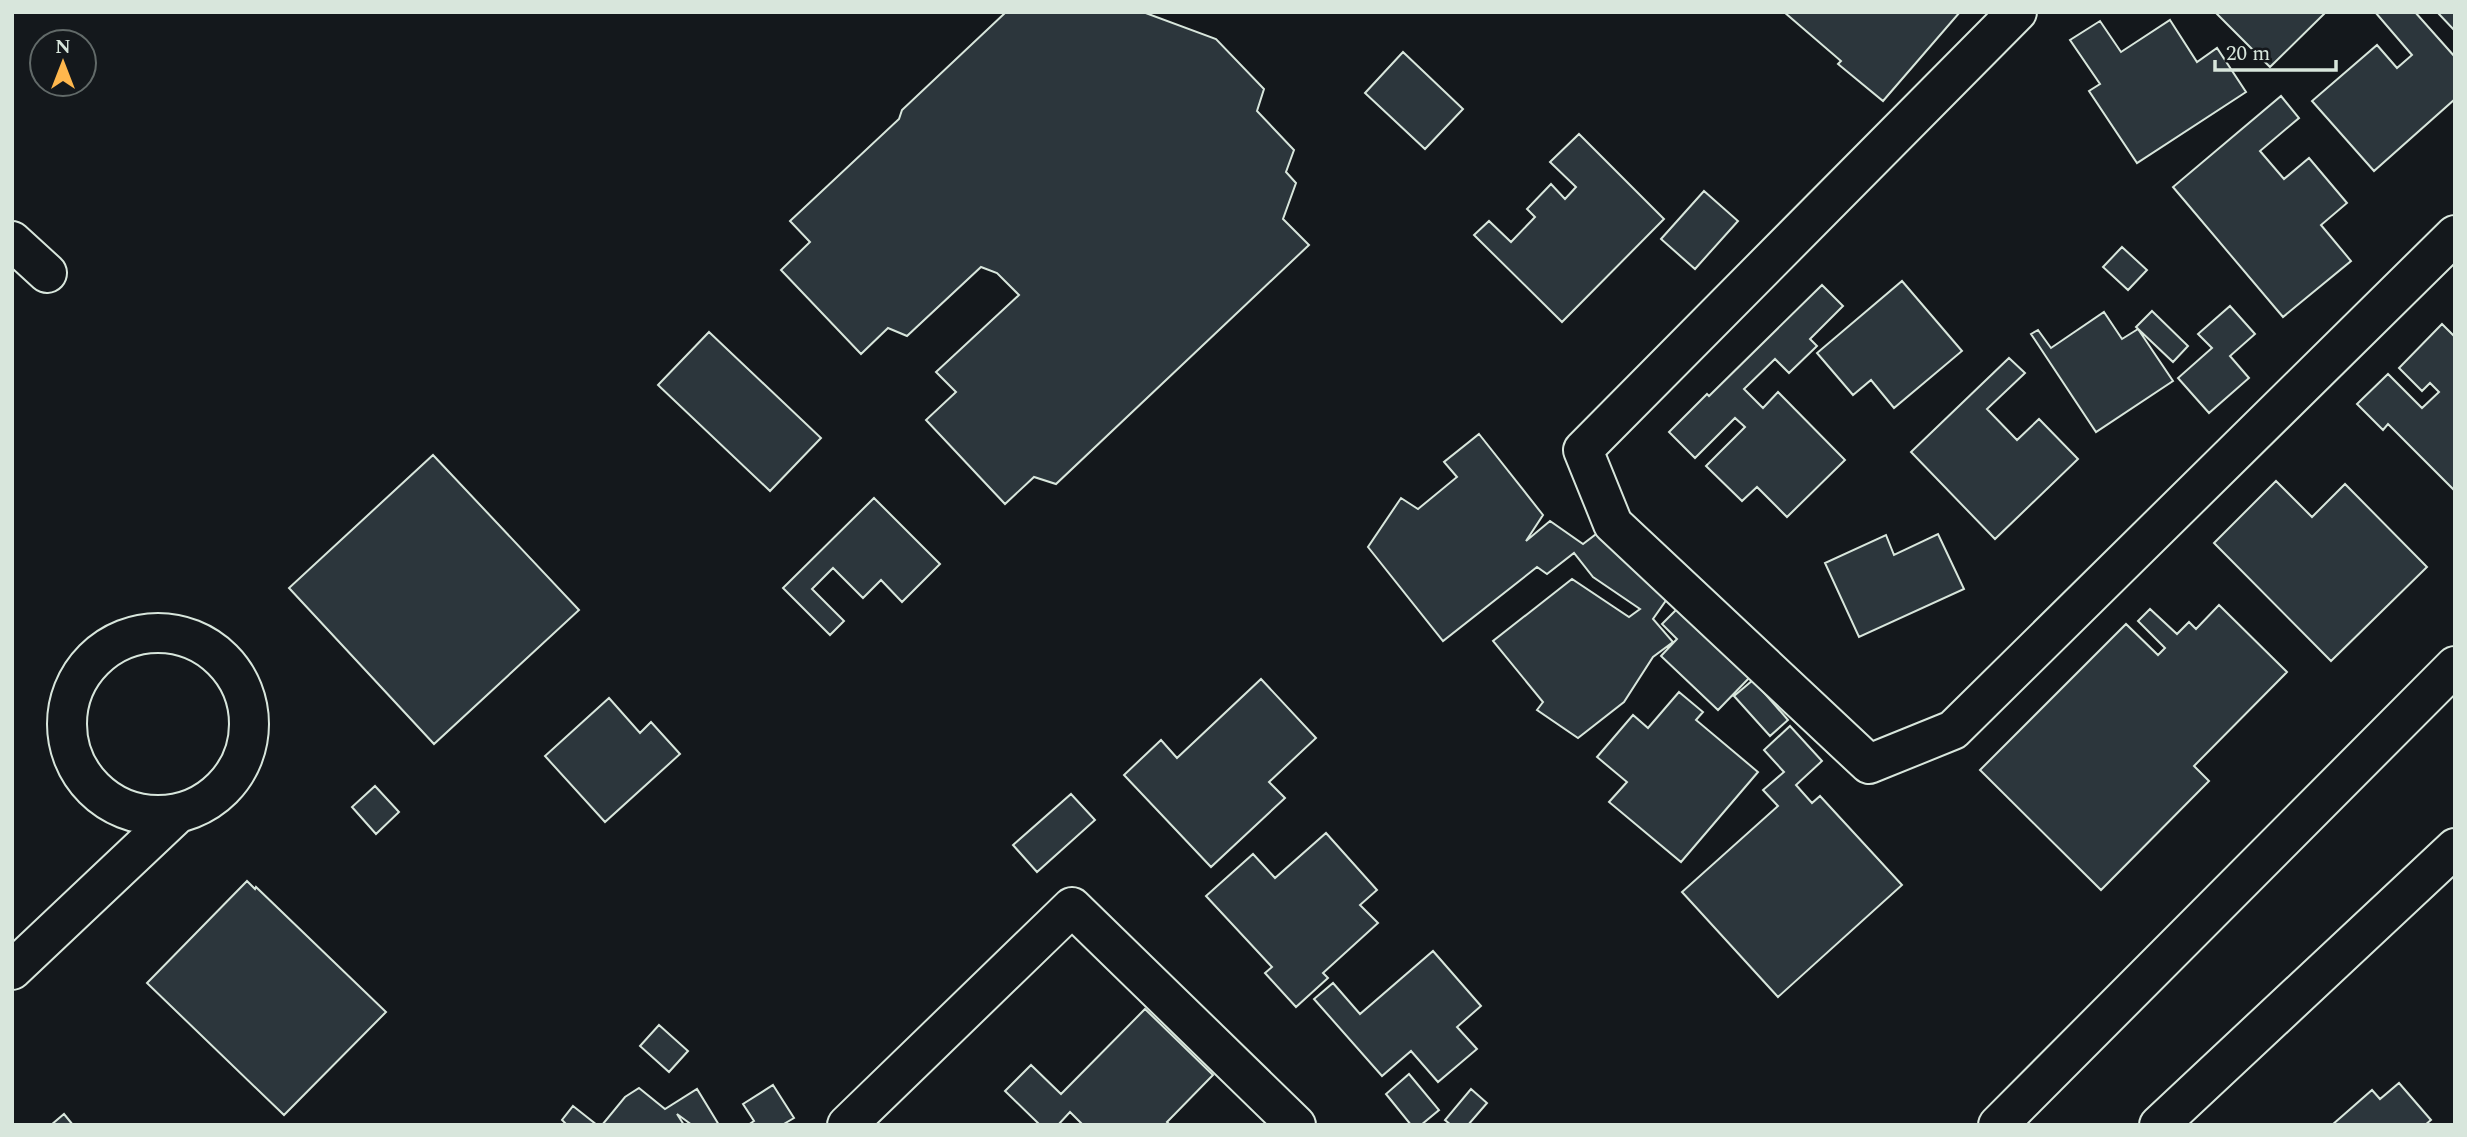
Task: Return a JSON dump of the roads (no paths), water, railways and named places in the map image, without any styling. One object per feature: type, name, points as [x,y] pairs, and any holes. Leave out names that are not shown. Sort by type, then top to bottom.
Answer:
[{"type":"street","points":[[2017,12],[1583,450],[1613,524],[1869,764],[1953,730],[2455,235]]},
{"type":"street","points":[[12,241],[47,273]]},
{"type":"street","points":[[12,970],[175,816],[224,790],[249,750],[252,723],[249,698],[237,673],[181,633],[118,639],[79,674],[66,709],[66,742],[79,772],[113,806],[175,816]]},
{"type":"street","points":[[1998,1125],[2455,666]]},
{"type":"street","points":[[2159,1125],[2455,848]]},
{"type":"street","points":[[847,1125],[1072,907],[1296,1125]]}]
